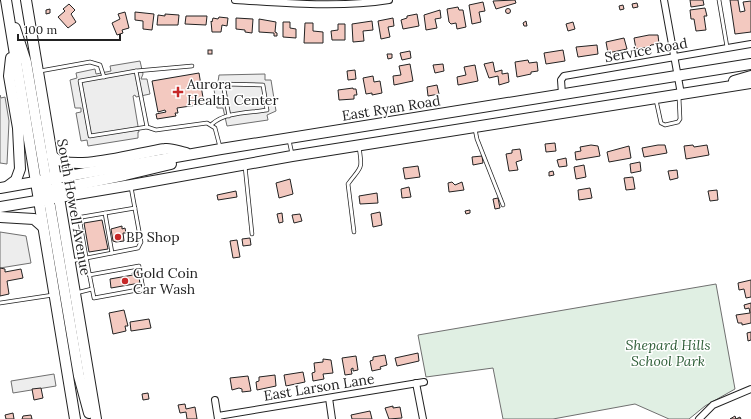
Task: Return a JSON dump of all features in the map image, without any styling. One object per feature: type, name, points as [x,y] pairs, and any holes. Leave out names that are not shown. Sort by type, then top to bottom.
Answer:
[{"type":"main road","name":"South Howell Avenue","points":[[26,0],[51,154],[48,190],[42,226],[75,419]]},
{"type":"main road","name":"South Howell Avenue","points":[[6,2],[12,45],[48,190],[70,262],[96,419]]},
{"type":"main road","points":[[6,2],[26,62],[79,376],[90,419]]},
{"type":"main road","points":[[4,187],[16,180],[20,169],[18,128],[9,76],[12,45]]},
{"type":"main road","name":"East Ryan Road","points":[[48,190],[190,154],[751,64]]},
{"type":"main road","points":[[706,90],[751,76]]},
{"type":"main road","points":[[4,187],[48,190],[131,185],[292,156],[751,83]]},
{"type":"main road","points":[[51,154],[60,162],[81,163],[167,149],[190,154]]},
{"type":"main road","points":[[0,207],[48,190],[125,176],[176,162],[201,153]]},
{"type":"main road","points":[[0,217],[34,219],[42,226]]},
{"type":"street","points":[[235,0],[331,5],[367,4],[389,0]]},
{"type":"street","points":[[664,0],[675,57],[680,94]]},
{"type":"street","name":"Service Road","points":[[562,94],[560,80],[564,76],[751,44]]},
{"type":"street","name":"East Larson Lane","points":[[218,417],[424,382]]},
{"type":"street","points":[[416,383],[423,419]]},
{"type":"street","points":[[699,419],[713,405],[751,389]]},
{"type":"street","points":[[329,398],[332,419]]},
{"type":"street","points":[[215,400],[218,417]]},
{"type":"lane","points":[[719,0],[727,48]]},
{"type":"lane","points":[[37,71],[90,62],[100,65],[104,77]]},
{"type":"lane","points":[[192,66],[136,71],[80,81],[90,136],[146,127],[156,130],[200,122],[212,124],[218,134],[221,149]]},
{"type":"lane","points":[[136,71],[146,127]]},
{"type":"lane","points":[[212,124],[218,118],[267,110],[263,85],[223,84],[229,116]]},
{"type":"lane","points":[[656,98],[658,120],[660,123],[665,124],[678,122],[680,119],[680,94]]},
{"type":"lane","points":[[475,127],[477,139],[503,204]]},
{"type":"lane","points":[[289,139],[292,156]]},
{"type":"lane","points":[[354,232],[348,184],[360,170],[362,163],[359,146]]},
{"type":"lane","points":[[244,165],[252,234]]},
{"type":"lane","points":[[70,262],[138,248],[141,242],[131,185]]},
{"type":"lane","points":[[89,275],[139,266],[143,289],[94,298],[89,275],[80,222],[82,217],[135,208]]},
{"type":"lane","points":[[105,213],[112,253]]},
{"type":"lane","points":[[74,293],[92,289]]},
{"type":"lane","points":[[0,304],[54,294]]},
{"type":"green space","name":"Shepard Hills School Park","points":[[716,284],[735,389],[705,406],[689,419],[669,419],[635,404],[553,419],[503,419],[493,368],[426,377],[418,335]]},
{"type":"shaded area","points":[[140,61],[143,74],[141,79],[147,79],[150,94],[136,97],[135,95],[133,96],[139,132],[138,138],[88,146],[87,140],[81,141],[76,113],[81,112],[81,108],[75,108],[70,80],[77,78],[76,73],[95,69],[96,74],[111,71],[110,66]]},
{"type":"shaded area","points":[[265,74],[265,80],[271,80],[276,111],[267,115],[268,120],[227,126],[223,108],[217,108],[213,83],[218,82],[219,75]]},
{"type":"shaded area","points":[[0,95],[1,98],[5,97],[9,121],[7,164],[0,163]]},
{"type":"shaded area","points":[[0,232],[26,236],[31,263],[0,268]]},
{"type":"shaded area","points":[[54,374],[56,386],[13,393],[11,381]]},
{"type":"building","points":[[515,0],[516,3],[496,9],[493,1]]},
{"type":"building","points":[[690,0],[703,0],[704,5],[691,7]]},
{"type":"building","points":[[730,0],[738,0],[740,12],[745,11],[743,2],[751,1],[751,32],[735,34]]},
{"type":"building","points":[[483,2],[485,11],[479,12],[481,22],[472,24],[469,5]]},
{"type":"building","points":[[637,3],[638,7],[633,8],[632,4]]},
{"type":"building","points":[[69,4],[75,10],[71,14],[76,22],[68,28],[58,17],[65,11],[63,9]]},
{"type":"building","points":[[623,5],[624,9],[620,10],[619,6]]},
{"type":"building","points":[[458,7],[459,10],[463,10],[466,27],[457,29],[456,23],[451,24],[449,22],[447,9]]},
{"type":"building","points":[[705,8],[707,16],[704,16],[706,30],[696,31],[694,19],[691,19],[690,10]]},
{"type":"building","points":[[50,9],[50,13],[46,14],[46,10]]},
{"type":"building","points":[[506,9],[510,9],[510,13],[506,13]]},
{"type":"building","points":[[440,10],[441,18],[435,19],[437,28],[426,30],[424,15]]},
{"type":"building","points":[[125,12],[129,28],[122,30],[123,33],[117,35],[112,23],[120,19],[118,14]]},
{"type":"building","points":[[135,12],[154,14],[152,30],[143,29],[143,21],[135,20]]},
{"type":"building","points":[[165,14],[179,15],[178,25],[157,25],[158,15],[165,16]]},
{"type":"building","points":[[417,14],[419,26],[403,29],[401,20],[407,18],[407,16]]},
{"type":"building","points":[[186,16],[207,16],[206,25],[185,24]]},
{"type":"building","points":[[219,17],[228,18],[227,26],[222,25],[221,32],[212,32],[211,21],[212,22],[213,18],[218,19]]},
{"type":"building","points":[[236,18],[253,19],[252,33],[245,32],[245,30],[236,29]]},
{"type":"building","points":[[393,18],[394,26],[388,27],[390,37],[381,39],[378,21]]},
{"type":"building","points":[[259,19],[276,22],[275,32],[277,33],[277,36],[274,36],[274,33],[259,32]]},
{"type":"building","points":[[372,21],[373,30],[363,31],[364,41],[353,42],[352,24]]},
{"type":"building","points":[[526,21],[527,26],[524,26],[523,23]]},
{"type":"building","points":[[283,22],[290,22],[290,28],[296,29],[296,38],[283,37]]},
{"type":"building","points":[[573,22],[575,29],[568,31],[566,24]]},
{"type":"building","points":[[305,23],[313,23],[313,31],[323,32],[323,43],[304,43]]},
{"type":"building","points":[[338,24],[345,24],[345,40],[332,40],[331,31],[338,30]]},
{"type":"building","points":[[658,35],[659,44],[636,49],[634,38]]},
{"type":"building","points":[[624,38],[627,49],[608,53],[606,42]]},
{"type":"building","points":[[597,45],[598,54],[578,57],[576,47]]},
{"type":"building","points":[[208,50],[212,50],[212,54],[208,54]]},
{"type":"building","points":[[563,50],[565,61],[546,64],[544,53]]},
{"type":"building","points":[[410,51],[411,58],[402,60],[400,53]]},
{"type":"building","points":[[387,54],[392,54],[392,58],[388,59]]},
{"type":"building","points":[[528,60],[529,63],[537,62],[538,71],[517,77],[515,62]]},
{"type":"building","points":[[493,62],[495,72],[502,70],[502,74],[508,73],[509,82],[499,85],[498,76],[489,78],[484,64]]},
{"type":"building","points":[[410,64],[413,81],[394,85],[393,76],[401,75],[399,66]]},
{"type":"building","points":[[443,64],[444,71],[435,73],[433,65]]},
{"type":"building","points":[[475,65],[478,81],[458,85],[457,77],[466,75],[464,67]]},
{"type":"building","points":[[355,70],[356,79],[348,80],[347,71]]},
{"type":"building","name":"Aurora Health Center","points":[[199,73],[204,104],[177,108],[178,113],[175,113],[176,116],[157,119],[156,114],[166,112],[165,110],[158,112],[152,81]]},
{"type":"building","points":[[373,76],[374,82],[380,81],[382,93],[372,95],[372,93],[366,94],[363,78]]},
{"type":"building","points":[[437,85],[439,94],[428,96],[427,87]]},
{"type":"building","points":[[356,89],[357,95],[354,95],[354,99],[339,100],[338,90]]},
{"type":"building","points":[[555,143],[556,151],[546,152],[545,144]]},
{"type":"building","points":[[591,145],[598,146],[600,156],[576,160],[575,152],[581,151],[580,147]]},
{"type":"building","points":[[665,145],[667,153],[644,157],[642,148]]},
{"type":"building","points":[[693,145],[694,147],[707,145],[709,155],[686,159],[684,146]]},
{"type":"building","points":[[629,146],[631,158],[609,162],[607,152]]},
{"type":"building","points":[[520,149],[522,160],[516,162],[518,170],[509,171],[506,154],[512,153],[512,150]]},
{"type":"building","points":[[482,156],[483,163],[473,165],[472,157]]},
{"type":"building","points":[[566,158],[567,166],[559,167],[557,160]]},
{"type":"building","points":[[640,162],[641,171],[631,173],[630,164]]},
{"type":"building","points":[[584,165],[586,177],[576,179],[574,167]]},
{"type":"building","points":[[418,166],[420,177],[405,179],[403,168]]},
{"type":"building","points":[[677,170],[678,178],[670,180],[668,171]]},
{"type":"building","points":[[553,171],[554,175],[549,176],[549,172]]},
{"type":"building","points":[[633,177],[635,189],[626,190],[624,178]]},
{"type":"building","points":[[290,179],[293,194],[279,198],[276,183]]},
{"type":"building","points":[[452,182],[455,185],[462,182],[464,190],[449,192],[448,183]]},
{"type":"building","points":[[409,187],[411,197],[402,198],[401,189]]},
{"type":"building","points":[[590,188],[592,198],[579,200],[578,190]]},
{"type":"building","points":[[717,190],[718,200],[710,201],[708,191]]},
{"type":"building","points":[[236,191],[237,197],[218,200],[217,195]]},
{"type":"building","points":[[377,193],[378,203],[360,204],[359,196]]},
{"type":"building","points":[[498,198],[500,208],[495,209],[493,199]]},
{"type":"building","points":[[470,210],[470,213],[466,214],[465,211]]},
{"type":"building","points":[[380,212],[382,225],[373,227],[371,214]]},
{"type":"building","points":[[282,213],[283,222],[279,223],[277,214]]},
{"type":"building","points":[[300,214],[302,221],[294,223],[292,215]]},
{"type":"building","points":[[102,220],[108,249],[89,252],[84,223]]},
{"type":"building","name":"BP Shop","points":[[122,226],[122,229],[125,228],[126,233],[123,233],[124,241],[113,241],[111,229]]},
{"type":"building","points":[[250,238],[251,245],[243,246],[242,239]]},
{"type":"building","points":[[237,240],[240,257],[233,258],[230,241]]},
{"type":"building","points":[[0,268],[5,269],[5,272],[21,269],[23,278],[7,281],[9,294],[0,296]]},
{"type":"building","name":"Gold Coin Car Wash","points":[[138,272],[140,283],[111,288],[110,279],[133,275],[132,273]]},
{"type":"building","points":[[751,280],[751,297],[746,298],[744,289],[739,290],[738,283]]},
{"type":"building","points":[[751,303],[751,323],[742,325],[742,323],[738,323],[736,315],[750,313],[749,308],[745,309],[744,305]]},
{"type":"building","points":[[124,310],[128,326],[125,326],[126,331],[113,334],[109,313]]},
{"type":"building","points":[[149,319],[151,328],[131,331],[130,322]]},
{"type":"building","points":[[751,332],[751,340],[748,341],[747,333]]},
{"type":"building","points":[[418,353],[419,361],[397,366],[395,358]]},
{"type":"building","points":[[385,355],[387,365],[380,367],[381,369],[372,371],[370,361],[373,360],[373,357]]},
{"type":"building","points":[[356,356],[358,370],[353,371],[353,368],[351,369],[352,374],[345,375],[342,358]]},
{"type":"building","points":[[323,359],[331,360],[333,373],[323,374],[324,379],[313,381],[312,373],[315,372],[314,363],[323,362]]},
{"type":"building","points":[[303,372],[305,382],[286,386],[284,375]]},
{"type":"building","points":[[275,375],[276,386],[257,390],[256,382],[259,381],[259,377]]},
{"type":"building","points":[[248,376],[251,391],[242,392],[242,389],[239,388],[232,390],[230,378]]},
{"type":"building","points":[[41,388],[43,398],[34,400],[32,389]]},
{"type":"building","points":[[148,393],[149,399],[143,400],[142,394]]},
{"type":"building","points":[[185,404],[186,409],[195,407],[197,419],[187,419],[186,412],[180,413],[178,405]]},
{"type":"building","points":[[393,406],[393,408],[400,407],[402,418],[389,419],[385,408]]},
{"type":"building","points":[[370,411],[372,419],[352,419],[351,415]]},
{"type":"building","points":[[13,413],[14,419],[6,419],[5,415]]},
{"type":"building","points":[[31,415],[32,419],[22,419],[23,416]]},
{"type":"place","name":"Aurora Health Center","points":[[178,92]]},
{"type":"place","name":"BP Shop","points":[[118,237]]},
{"type":"place","name":"Gold Coin Car Wash","points":[[125,281]]}]
